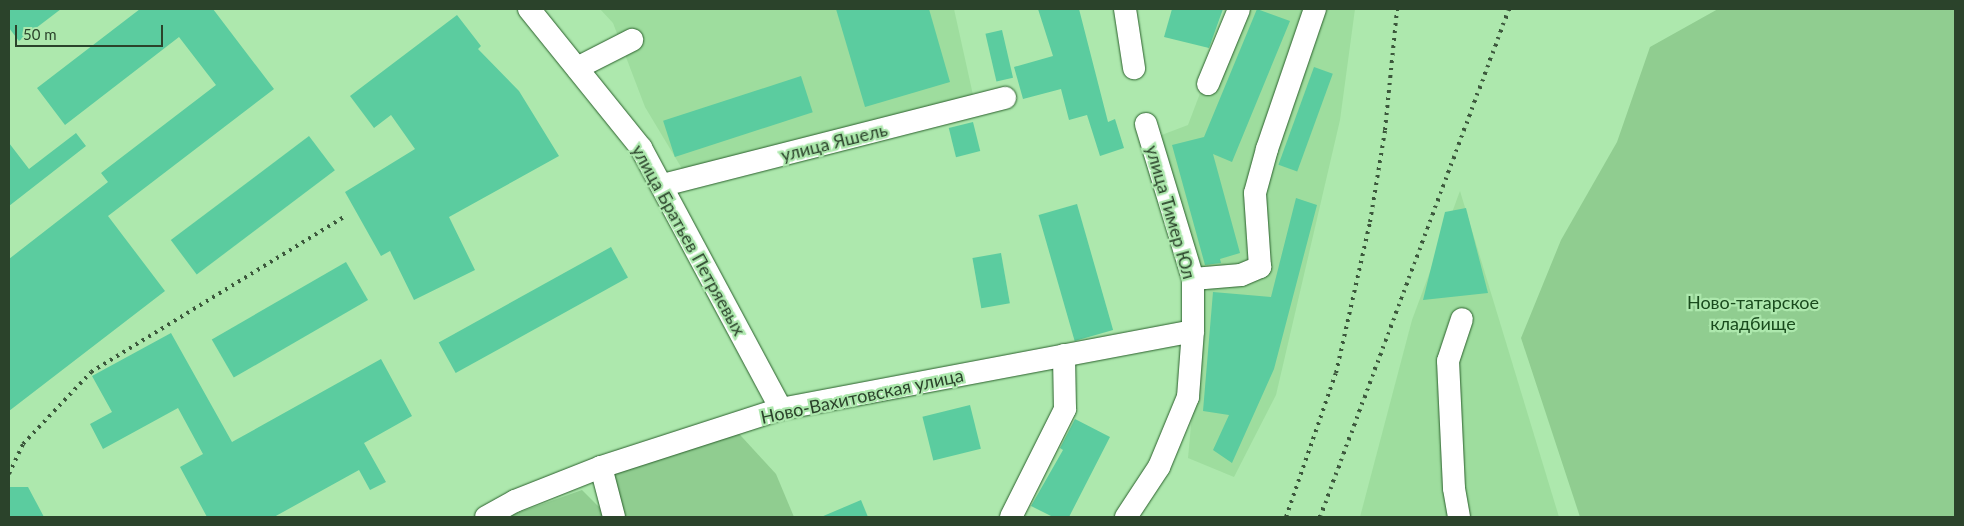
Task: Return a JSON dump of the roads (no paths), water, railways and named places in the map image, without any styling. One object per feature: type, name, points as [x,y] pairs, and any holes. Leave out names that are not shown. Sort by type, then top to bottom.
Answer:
[{"type":"street","name":"улица Братьев Петряевых","points":[[529,9],[641,148],[781,409]]},
{"type":"street","points":[[1125,9],[1134,68]]},
{"type":"street","points":[[1208,84],[1239,9]]},
{"type":"street","points":[[1193,279],[1241,275],[1260,267],[1255,193],[1307,12]]},
{"type":"street","points":[[577,68],[632,40]]},
{"type":"street","name":"улица Яшель","points":[[662,186],[1005,98]]},
{"type":"street","name":"улица Тимер Юл","points":[[1126,517],[1160,467],[1188,397],[1193,331],[1193,279],[1146,124]]},
{"type":"street","points":[[1459,517],[1454,488],[1448,361],[1462,319]]},
{"type":"street","name":"Ново-Вахитовская улица","points":[[486,517],[515,501],[601,467],[781,409],[1193,331]]},
{"type":"street","points":[[1012,517],[1065,408],[1064,355]]},
{"type":"street","points":[[601,467],[614,517]]},
{"type":"street","points":[[574,477],[595,480],[608,493]]},
{"type":"railway","points":[[1286,517],[1336,373],[1370,222],[1385,130],[1397,9]]},
{"type":"railway","points":[[1320,517],[1509,9]]},
{"type":"railway","points":[[9,474],[23,444],[91,372],[344,217]]},
{"type":"park label","name":"Ново-татарское кладбище","points":[[1753,313]]}]
